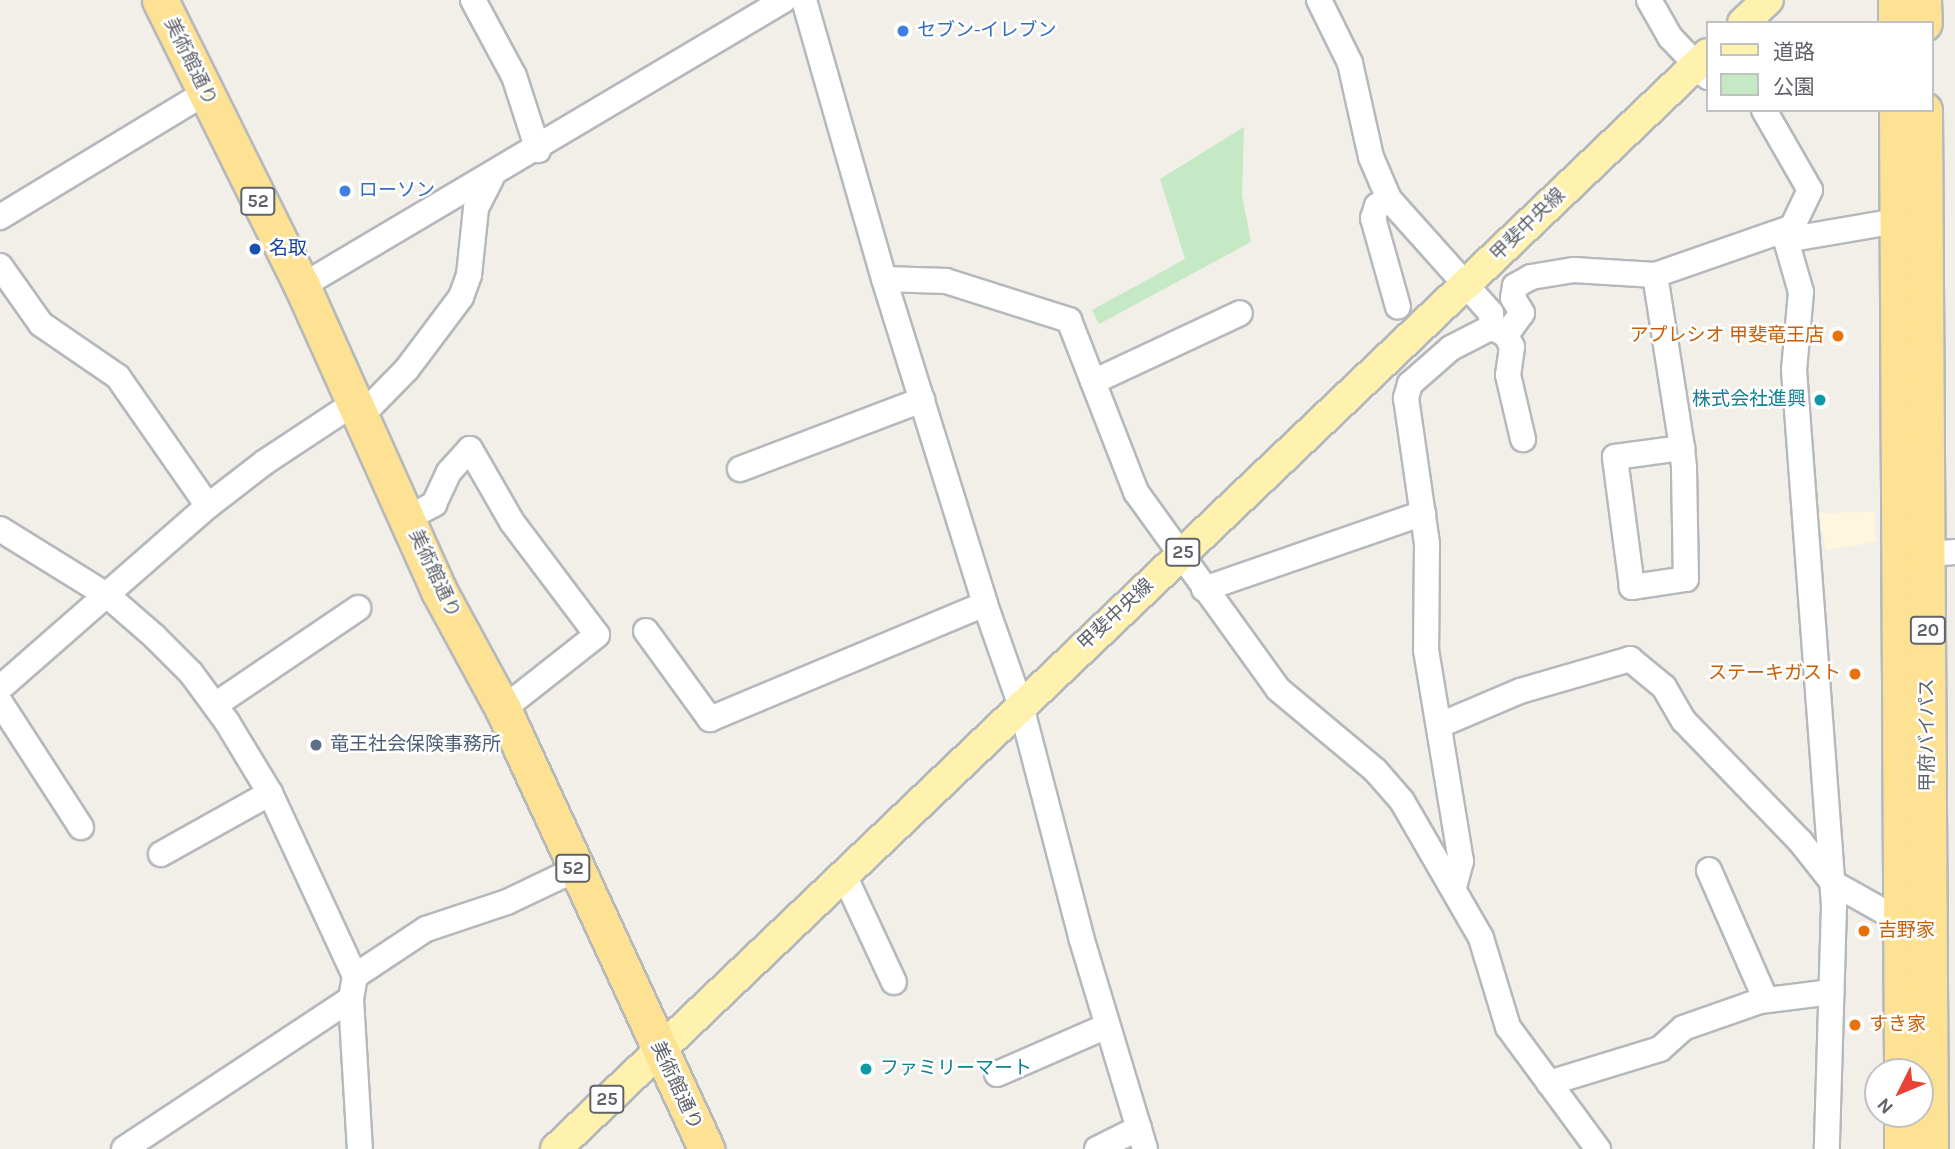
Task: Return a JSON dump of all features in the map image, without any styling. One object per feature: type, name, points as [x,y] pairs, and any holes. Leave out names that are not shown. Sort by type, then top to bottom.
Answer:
[{"type":"highway","name":"美術館通り","points":[[160,0],[302,286],[439,591],[503,709],[574,870],[706,1149]]},
{"type":"highway","points":[[1896,0],[1896,21]]},
{"type":"highway","points":[[1923,0],[1924,21]]},
{"type":"highway","name":"甲府バイパス","points":[[1897,112],[1902,1058]]},
{"type":"highway","name":"甲府バイパス","points":[[1924,112],[1941,553],[1930,1149]]},
{"type":"highway","points":[[1902,1128],[1902,1149]]},
{"type":"main road","points":[[1744,21],[1768,0]]},
{"type":"main road","name":"甲斐中央線","points":[[556,1149],[1466,284],[1704,66]]},
{"type":"street","points":[[473,0],[514,76],[538,150]]},
{"type":"street","points":[[302,286],[491,178],[785,0]]},
{"type":"street","points":[[804,0],[884,279],[985,604],[1021,706],[1107,1026],[1142,1139],[1097,1149]]},
{"type":"street","points":[[1319,0],[1350,63],[1371,157],[1389,199],[1484,301],[1499,331],[1512,346],[1508,375],[1523,439]]},
{"type":"street","points":[[1649,0],[1670,37],[1704,66]]},
{"type":"street","points":[[0,218],[205,93]]},
{"type":"street","points":[[1765,112],[1810,190],[1789,233],[1801,292],[1794,370],[1833,883],[1827,1149]]},
{"type":"street","points":[[0,688],[208,506],[265,462],[357,410],[414,360],[461,297],[469,275],[477,208],[491,178]]},
{"type":"street","points":[[1389,199],[1377,206],[1373,218],[1398,307]]},
{"type":"street","points":[[1454,887],[1461,861],[1426,650],[1423,513],[1406,398],[1410,384],[1451,348],[1499,331],[1522,313],[1513,298],[1515,286],[1531,277],[1574,270],[1655,275],[1789,233],[1897,221]]},
{"type":"street","points":[[0,266],[41,324],[118,377],[208,506]]},
{"type":"street","points":[[1655,275],[1682,449],[1686,579],[1632,587],[1615,457],[1682,449]]},
{"type":"street","points":[[884,279],[946,281],[1069,320],[1136,492],[1278,689],[1375,770],[1402,801],[1454,887],[1480,938],[1508,1027],[1598,1149]]},
{"type":"street","points":[[1093,383],[1240,313]]},
{"type":"street","points":[[740,469],[922,400]]},
{"type":"street","points":[[408,518],[434,504],[449,472],[470,449],[512,522],[597,635],[503,709]]},
{"type":"street","points":[[1204,589],[1423,513]]},
{"type":"street","points":[[0,529],[108,596],[191,673],[215,705],[270,793],[353,988],[360,1149]]},
{"type":"street","points":[[646,631],[710,719],[985,604]]},
{"type":"street","points":[[215,705],[358,608]]},
{"type":"street","points":[[1440,724],[1520,691],[1630,659],[1664,687],[1684,721],[1773,811],[1833,883],[1901,921]]},
{"type":"street","points":[[0,702],[81,827]]},
{"type":"street","points":[[161,855],[270,793]]},
{"type":"street","points":[[124,1149],[353,988],[426,929],[507,902],[574,870]]},
{"type":"street","points":[[1709,870],[1762,991],[1760,1001]]},
{"type":"street","points":[[844,875],[894,982]]},
{"type":"street","points":[[1549,1083],[1660,1049],[1683,1028],[1760,1001],[1831,992]]},
{"type":"street","points":[[997,1074],[1107,1026]]},
{"type":"shaded area","points":[[1874,512],[1876,542],[1826,550],[1818,513]]},
{"type":"green space","points":[[1244,127],[1242,195],[1251,242],[1099,324],[1092,310],[1185,259],[1160,179]]},
{"type":"place","name":"セブン-イレブン","points":[[903,31]]},
{"type":"place","name":"ローソン","points":[[345,191]]},
{"type":"place","name":"名取","points":[[255,249]]},
{"type":"place","name":"アプレシオ 甲斐竜王店","points":[[1838,336]]},
{"type":"place","name":"株式会社進興","points":[[1820,400]]},
{"type":"place","name":"ステーキガスト","points":[[1855,674]]},
{"type":"place","name":"竜王社会保険事務所","points":[[316,745]]},
{"type":"place","name":"吉野家","points":[[1864,931]]},
{"type":"place","name":"すき家","points":[[1855,1025]]},
{"type":"place","name":"ファミリーマート","points":[[866,1069]]}]
